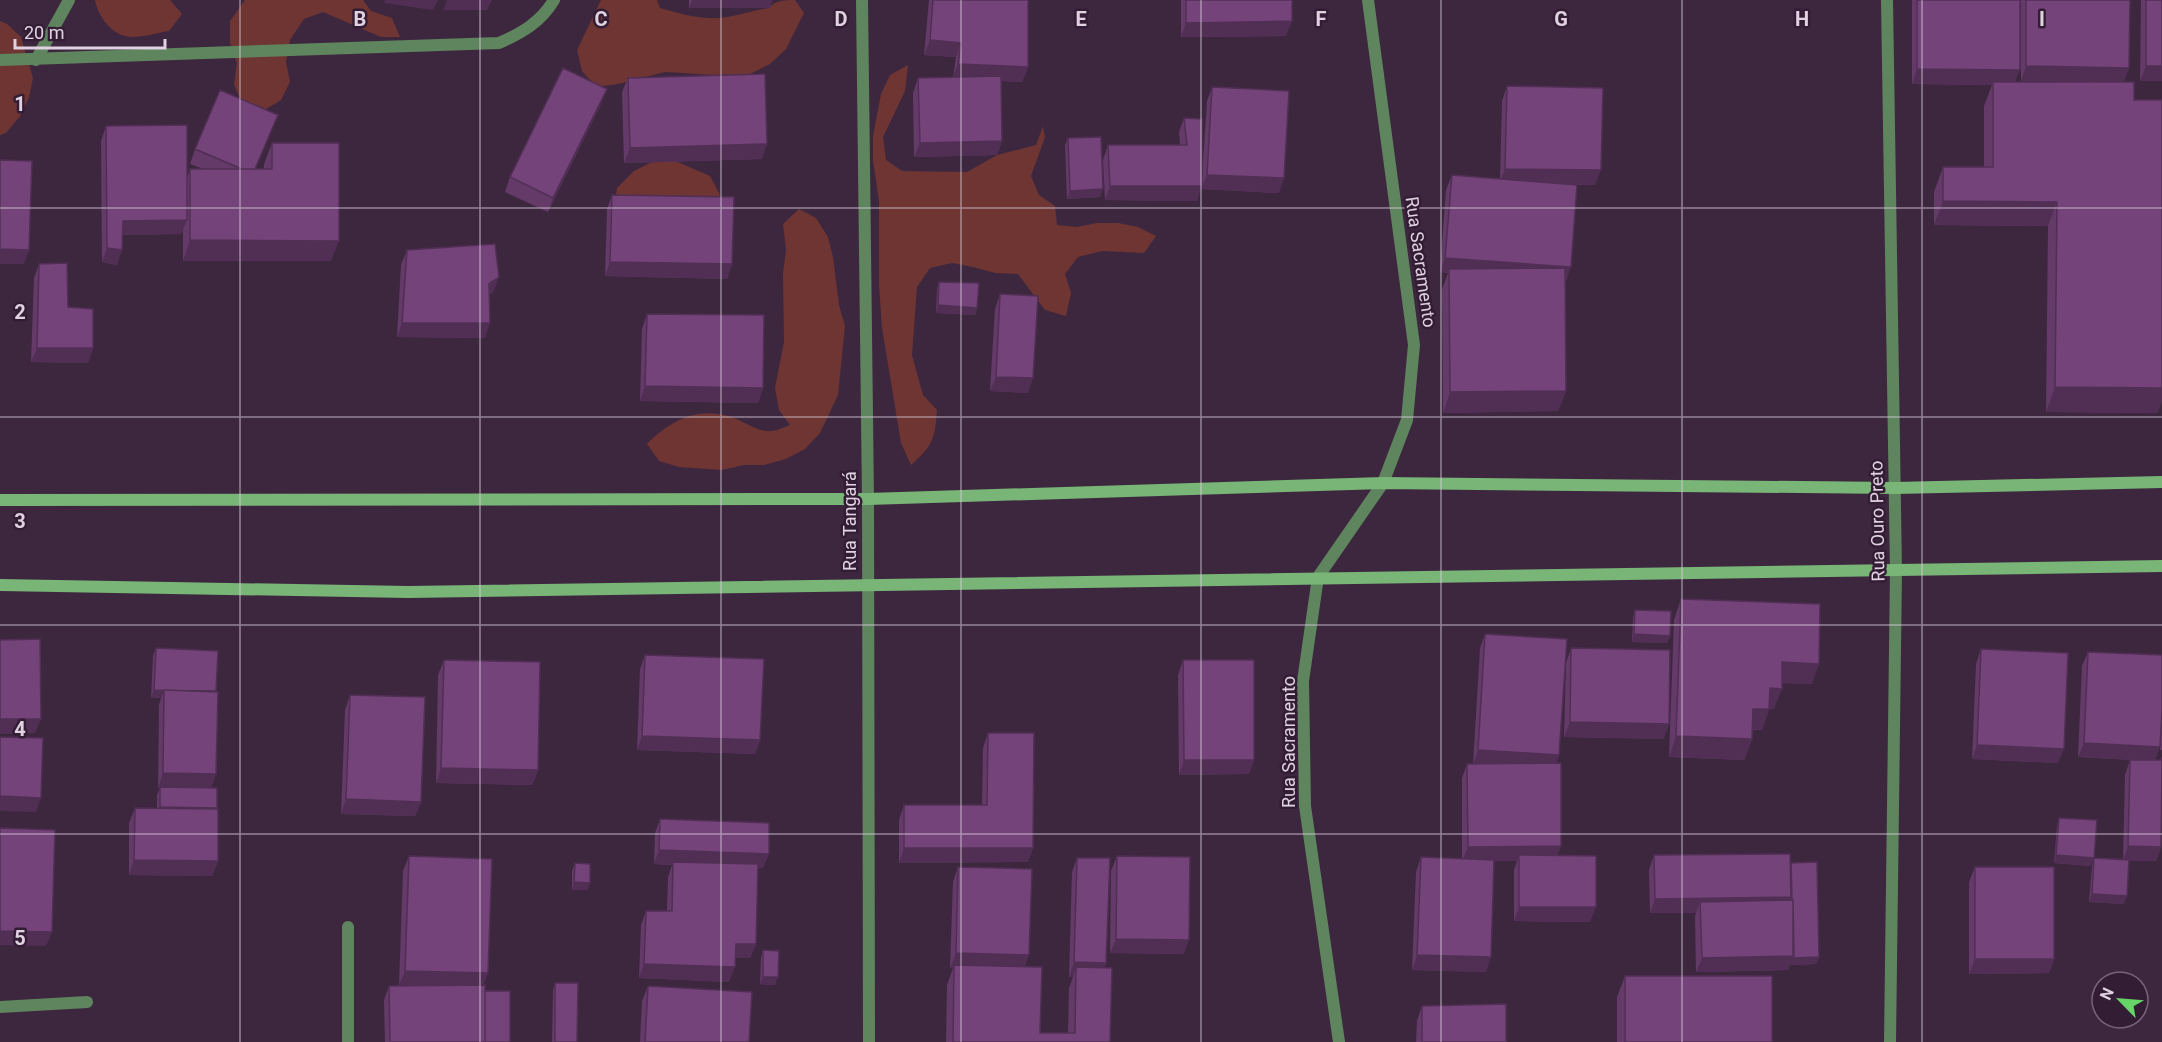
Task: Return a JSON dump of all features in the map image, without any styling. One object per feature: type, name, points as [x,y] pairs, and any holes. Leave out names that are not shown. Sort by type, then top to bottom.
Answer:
[{"type":"main road","points":[[0,500],[868,499],[1383,483],[1894,488],[2162,482]]},
{"type":"main road","points":[[0,585],[408,592],[2162,566]]},
{"type":"street","points":[[36,60],[69,0]]},
{"type":"street","points":[[0,60],[499,43],[522,33],[546,13],[554,0]]},
{"type":"street","name":"Rua Tangará","points":[[862,0],[868,499],[869,1042]]},
{"type":"street","name":"Rua Sacramento","points":[[1339,1042],[1305,806],[1303,681],[1318,578],[1383,483],[1407,420],[1414,345],[1368,0]]},
{"type":"street","name":"Rua Ouro Preto","points":[[1887,0],[1896,571],[1890,1042]]},
{"type":"street","points":[[348,927],[348,1042]]},
{"type":"street","points":[[0,1007],[87,1002]]},
{"type":"shaded area","points":[[95,0],[170,0],[182,14],[169,31],[141,36],[125,36],[113,30],[103,19]]},
{"type":"shaded area","points":[[245,0],[363,0],[371,11],[392,18],[400,37],[381,37],[323,12],[304,19],[290,40],[286,62],[290,82],[281,100],[263,111],[242,104],[234,84],[237,63],[230,43],[230,21]]},
{"type":"shaded area","points":[[601,0],[657,0],[660,8],[685,15],[719,18],[769,8],[781,1],[795,0],[804,13],[786,49],[770,64],[750,74],[730,76],[665,72],[596,87],[582,71],[577,50]]},
{"type":"shaded area","points":[[0,21],[7,24],[21,37],[33,78],[29,97],[20,116],[6,133],[0,135]]},
{"type":"shaded area","points":[[908,65],[905,91],[883,137],[886,160],[902,171],[967,172],[997,155],[1036,145],[1043,126],[1045,137],[1031,176],[1039,195],[1055,206],[1057,225],[1077,227],[1097,223],[1118,223],[1138,227],[1156,236],[1144,253],[1102,251],[1078,257],[1065,274],[1071,293],[1066,316],[1045,310],[1018,274],[995,273],[952,263],[930,268],[917,287],[912,355],[923,395],[937,410],[934,435],[928,447],[911,465],[901,443],[882,328],[879,285],[879,201],[873,160],[873,136],[881,94],[890,75]]},
{"type":"shaded area","points":[[673,160],[710,176],[720,195],[705,208],[614,208],[617,188],[634,171],[654,161]]},
{"type":"shaded area","points":[[799,209],[816,218],[828,237],[839,305],[845,326],[838,395],[820,433],[805,449],[786,459],[764,465],[744,465],[722,470],[679,467],[659,461],[647,444],[664,429],[683,418],[705,413],[716,414],[738,419],[757,429],[767,431],[790,425],[779,410],[775,388],[784,342],[783,273],[786,250],[783,224]]},
{"type":"building","points":[[933,0],[1028,0],[1028,67],[958,64],[961,43],[930,40]]},
{"type":"building","points":[[1186,0],[1292,0],[1292,21],[1186,23]]},
{"type":"building","points":[[1917,0],[2020,0],[2020,70],[1917,69]]},
{"type":"building","points":[[2026,0],[2130,0],[2129,68],[2026,66]]},
{"type":"building","points":[[2146,0],[2162,0],[2162,66],[2146,66]]},
{"type":"building","points":[[563,68],[607,89],[553,198],[510,177]]},
{"type":"building","points":[[765,74],[767,144],[630,148],[628,78]]},
{"type":"building","points":[[1001,76],[1002,141],[920,143],[918,78]]},
{"type":"building","points":[[1993,82],[2134,82],[2134,100],[2162,100],[2162,388],[2055,387],[2057,202],[1943,201],[1943,167],[1993,167]]},
{"type":"building","points":[[1507,86],[1603,88],[1601,170],[1505,169]]},
{"type":"building","points":[[1212,87],[1289,91],[1284,178],[1207,175]]},
{"type":"building","points":[[220,90],[278,115],[255,169],[242,169],[195,149]]},
{"type":"building","points":[[1184,118],[1202,119],[1202,186],[1110,186],[1108,145],[1187,145]]},
{"type":"building","points":[[187,125],[187,220],[123,221],[122,250],[107,248],[106,126]]},
{"type":"building","points":[[1101,137],[1103,189],[1070,191],[1068,138]]},
{"type":"building","points":[[272,143],[339,143],[339,241],[190,240],[190,169],[272,169]]},
{"type":"building","points":[[0,160],[32,161],[29,250],[0,249]]},
{"type":"building","points":[[1452,175],[1577,185],[1571,267],[1445,258]]},
{"type":"building","points":[[612,195],[734,197],[732,264],[610,262]]},
{"type":"building","points":[[495,244],[499,277],[489,284],[490,323],[402,323],[407,250]]},
{"type":"building","points":[[67,263],[68,307],[93,309],[93,348],[37,348],[39,264]]},
{"type":"building","points":[[1565,268],[1566,391],[1450,392],[1449,269]]},
{"type":"building","points":[[939,282],[979,283],[977,308],[938,305]]},
{"type":"building","points":[[1000,294],[1038,296],[1033,378],[996,377]]},
{"type":"building","points":[[647,314],[764,315],[763,388],[645,386]]},
{"type":"building","points":[[1681,599],[1820,604],[1819,664],[1782,662],[1782,689],[1770,688],[1769,709],[1753,709],[1752,739],[1676,736]]},
{"type":"building","points":[[1635,610],[1671,611],[1670,636],[1634,634]]},
{"type":"building","points":[[1485,634],[1567,639],[1559,755],[1478,750]]},
{"type":"building","points":[[40,639],[41,719],[0,719],[0,640]]},
{"type":"building","points":[[156,648],[218,651],[216,691],[154,690]]},
{"type":"building","points":[[1571,648],[1670,650],[1669,724],[1570,722]]},
{"type":"building","points":[[1981,649],[2068,653],[2064,749],[1977,745]]},
{"type":"building","points":[[2088,652],[2162,655],[2160,747],[2084,743]]},
{"type":"building","points":[[645,655],[764,659],[760,740],[642,736]]},
{"type":"building","points":[[444,660],[540,662],[538,770],[441,768]]},
{"type":"building","points":[[1183,660],[1254,660],[1254,760],[1184,760]]},
{"type":"building","points":[[164,690],[218,692],[216,774],[163,773]]},
{"type":"building","points":[[350,695],[425,697],[421,802],[346,799]]},
{"type":"building","points":[[988,733],[1034,733],[1033,848],[904,848],[904,805],[987,805]]},
{"type":"building","points":[[0,737],[43,738],[41,798],[0,796]]},
{"type":"building","points":[[2130,760],[2162,760],[2161,847],[2128,846]]},
{"type":"building","points":[[1561,763],[1561,846],[1468,847],[1467,764]]},
{"type":"building","points":[[160,787],[217,788],[217,808],[160,807]]},
{"type":"building","points":[[135,808],[218,809],[218,861],[134,860]]},
{"type":"building","points":[[2059,818],[2097,820],[2094,858],[2056,855]]},
{"type":"building","points":[[660,819],[769,823],[769,854],[659,850]]},
{"type":"building","points":[[0,828],[55,830],[52,932],[0,931]]},
{"type":"building","points":[[1790,854],[1791,897],[1655,899],[1654,855]]},
{"type":"building","points":[[1519,855],[1596,856],[1596,907],[1519,907]]},
{"type":"building","points":[[409,856],[492,859],[488,973],[405,971]]},
{"type":"building","points":[[1117,856],[1190,857],[1189,940],[1116,939]]},
{"type":"building","points":[[1421,857],[1494,860],[1491,957],[1417,955]]},
{"type":"building","points":[[1077,858],[1110,858],[1106,963],[1074,962]]},
{"type":"building","points":[[2094,858],[2129,860],[2127,896],[2092,894]]},
{"type":"building","points":[[673,862],[758,864],[756,944],[736,944],[735,967],[644,964],[646,911],[672,911]]},
{"type":"building","points":[[1817,862],[1819,957],[1793,958],[1791,863]]},
{"type":"building","points":[[575,863],[590,864],[590,883],[574,882]]},
{"type":"building","points":[[958,867],[1032,869],[1029,955],[956,953]]},
{"type":"building","points":[[1975,867],[2054,867],[2054,959],[1975,959]]},
{"type":"building","points":[[1793,900],[1794,956],[1702,958],[1700,902]]},
{"type":"building","points":[[763,950],[779,951],[778,977],[763,977]]},
{"type":"building","points":[[954,965],[1042,967],[1040,1033],[1075,1033],[1076,967],[1112,968],[1110,1042],[953,1042]]},
{"type":"building","points":[[1625,976],[1772,976],[1772,1042],[1625,1042]]},
{"type":"building","points":[[555,983],[578,983],[577,1042],[555,1042]]},
{"type":"building","points":[[485,985],[485,1042],[390,1042],[389,986]]},
{"type":"building","points":[[648,986],[752,992],[749,1042],[645,1042]]},
{"type":"building","points":[[485,991],[510,991],[510,1042],[485,1042]]},
{"type":"building","points":[[1506,1004],[1506,1042],[1422,1042],[1422,1006]]}]
